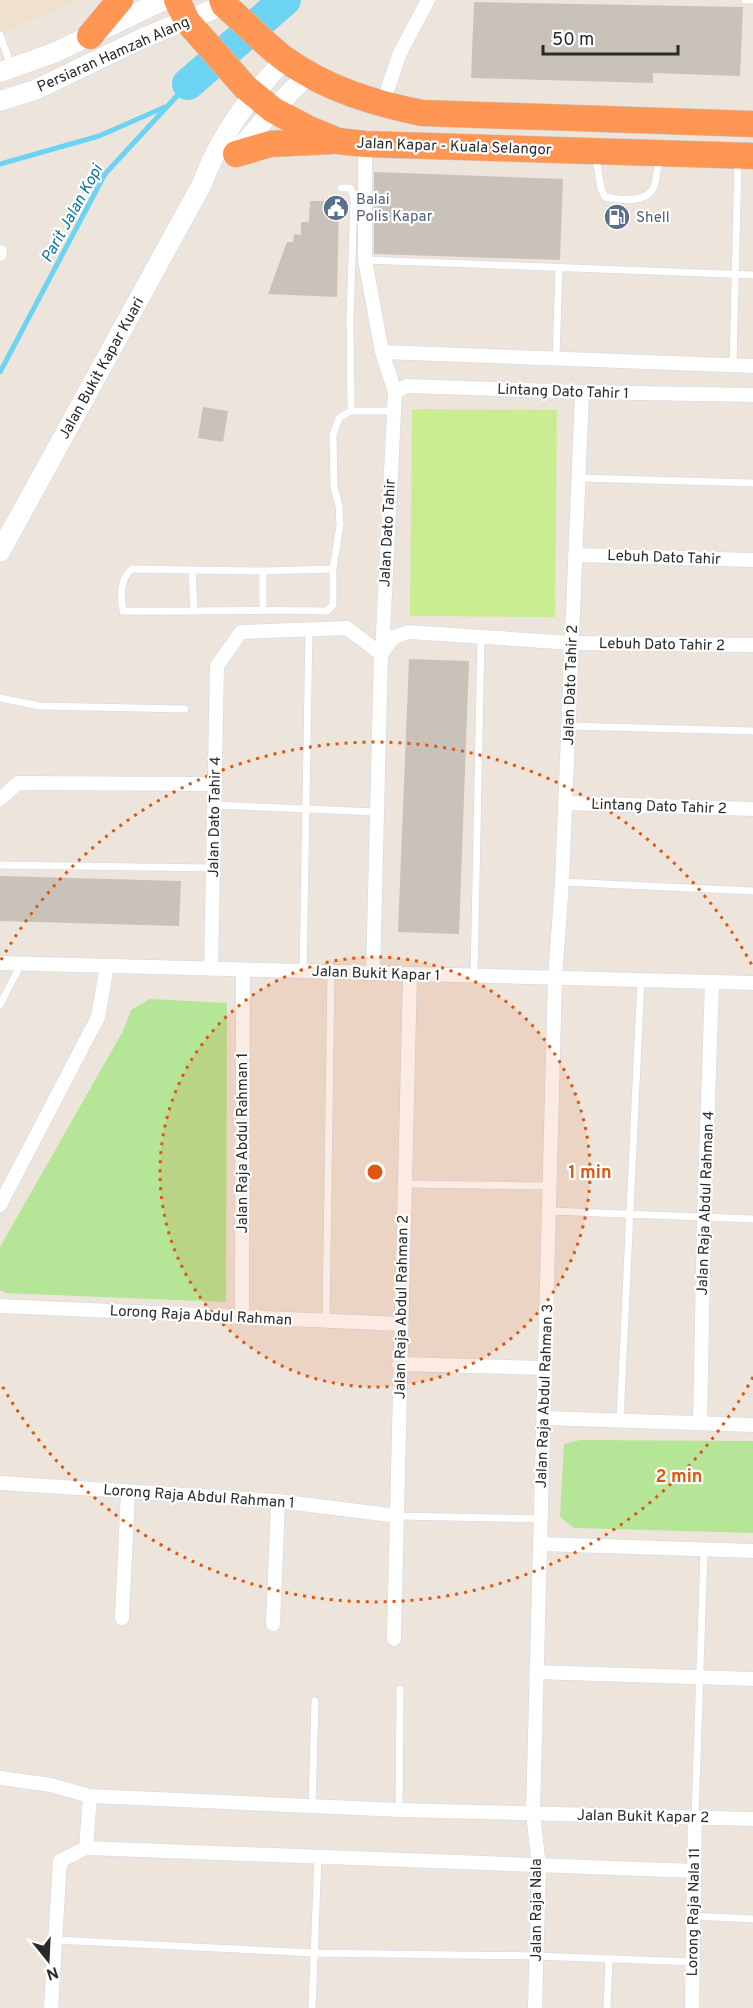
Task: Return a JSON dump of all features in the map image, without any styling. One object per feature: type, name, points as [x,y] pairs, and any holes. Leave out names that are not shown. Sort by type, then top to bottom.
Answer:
[{"type":"highway","points":[[90,36],[120,0]]},
{"type":"highway","points":[[226,5],[282,56],[308,74],[361,99],[382,105],[422,113],[753,124]]},
{"type":"highway","name":"Jalan Kapar - Kuala Selangor","points":[[188,18],[249,90],[273,110],[338,141],[365,144],[746,156]]},
{"type":"highway","points":[[236,154],[270,144],[338,141]]},
{"type":"street","name":"Persiaran Hamzah Alang","points":[[6,71],[56,52],[164,0]]},
{"type":"street","points":[[382,105],[400,53],[428,0]]},
{"type":"street","name":"Persiaran Hamzah Alang","points":[[0,101],[35,90],[143,38],[188,18],[226,5]]},
{"type":"street","name":"Jalan Bukit Kapar Kuari","points":[[0,552],[201,184],[211,160],[249,90],[282,56]]},
{"type":"street","name":"Jalan Bukit Kapar Kuari","points":[[201,184],[236,154],[273,110],[308,74]]},
{"type":"street","points":[[365,144],[365,260],[382,352],[394,392],[393,411]]},
{"type":"street","points":[[382,352],[753,366]]},
{"type":"street","name":"Lintang Dato Tahir 1","points":[[394,392],[407,386],[753,395]]},
{"type":"street","name":"Jalan Dato Tahir 2","points":[[555,978],[566,803],[582,392]]},
{"type":"street","name":"Jalan Dato Tahir","points":[[373,974],[381,654],[393,411]]},
{"type":"street","name":"Lebuh Dato Tahir","points":[[575,555],[753,560]]},
{"type":"street","points":[[309,630],[347,628],[381,654]]},
{"type":"street","name":"Jalan Dato Tahir 4","points":[[211,969],[218,666],[241,632],[309,630]]},
{"type":"street","name":"Lebuh Dato Tahir 2","points":[[381,654],[394,637],[409,632],[572,643],[753,645]]},
{"type":"street","points":[[0,799],[18,783],[215,784]]},
{"type":"street","name":"Lintang Dato Tahir 2","points":[[566,803],[753,809]]},
{"type":"street","name":"Jalan Bukit Kapar 1","points":[[0,963],[753,983]]},
{"type":"street","points":[[0,1205],[98,1017],[107,966]]},
{"type":"street","name":"Jalan Raja Abdul Rahman 1","points":[[242,1317],[243,970]]},
{"type":"street","name":"Jalan Raja Abdul Rahman 2","points":[[394,1639],[410,974]]},
{"type":"street","name":"Jalan Raja Abdul Rahman 3","points":[[532,1813],[555,978]]},
{"type":"street","name":"Jalan Raja Abdul Rahman 4","points":[[700,1423],[712,982]]},
{"type":"street","name":"Lorong Raja Abdul Rahman","points":[[0,1306],[401,1324]]},
{"type":"street","points":[[399,1364],[544,1368]]},
{"type":"street","points":[[543,1418],[753,1425]]},
{"type":"street","name":"Lorong Raja Abdul Rahman 1","points":[[0,1483],[278,1501],[398,1516]]},
{"type":"street","points":[[122,1618],[128,1491]]},
{"type":"street","points":[[273,1624],[278,1501]]},
{"type":"street","points":[[540,1544],[753,1551]]},
{"type":"street","points":[[536,1672],[753,1679]]},
{"type":"street","name":"Jalan Bukit Kapar 2","points":[[0,1778],[51,1785],[90,1796],[399,1810],[753,1819]]},
{"type":"street","points":[[86,1848],[90,1796]]},
{"type":"street","name":"Jalan Raja Nala","points":[[532,1813],[539,1866],[535,2008]]},
{"type":"street","name":"Lorong Raja Nala 11","points":[[692,2008],[695,1816]]},
{"type":"street","points":[[51,2008],[60,1861],[86,1848],[695,1871]]},
{"type":"lane","points":[[744,0],[753,0]]},
{"type":"lane","points":[[0,35],[6,71]]},
{"type":"lane","points":[[595,151],[601,189],[605,197],[618,200],[647,196],[654,187],[660,153]]},
{"type":"lane","points":[[733,365],[735,274],[746,156]]},
{"type":"lane","points":[[340,188],[350,188],[354,197],[350,319],[351,411]]},
{"type":"lane","points":[[365,260],[753,275]]},
{"type":"lane","points":[[556,358],[559,268]]},
{"type":"lane","points":[[333,569],[192,571],[132,569],[125,574],[121,603],[123,611],[263,609],[327,611],[333,605],[333,569],[340,525],[339,506],[334,487],[333,435],[339,418],[351,411],[393,411]]},
{"type":"lane","points":[[578,478],[753,483]]},
{"type":"lane","points":[[192,571],[194,611]]},
{"type":"lane","points":[[263,571],[263,609]]},
{"type":"lane","points":[[303,972],[309,630]]},
{"type":"lane","points":[[474,976],[481,638]]},
{"type":"lane","points":[[0,698],[40,706],[184,709]]},
{"type":"lane","points":[[569,726],[753,731]]},
{"type":"lane","points":[[214,805],[377,812]]},
{"type":"lane","points":[[0,865],[213,868]]},
{"type":"lane","points":[[562,882],[753,891]]},
{"type":"lane","points":[[0,1005],[21,964]]},
{"type":"lane","points":[[326,1321],[331,972]]},
{"type":"lane","points":[[620,1420],[641,980]]},
{"type":"lane","points":[[404,1184],[549,1186]]},
{"type":"lane","points":[[549,1211],[753,1219]]},
{"type":"lane","points":[[398,1516],[540,1520]]},
{"type":"lane","points":[[695,1816],[704,1551]]},
{"type":"lane","points":[[399,1810],[400,1689]]},
{"type":"lane","points":[[312,1806],[315,1701]]},
{"type":"lane","points":[[312,2008],[318,1857]]},
{"type":"lane","points":[[694,1916],[753,1919]]},
{"type":"lane","points":[[55,1940],[314,1953],[536,1956],[693,1962]]},
{"type":"lane","points":[[607,2008],[609,1959]]},
{"type":"shaded area","points":[[0,0],[80,0],[0,33]]},
{"type":"green space","points":[[412,409],[557,410],[555,617],[410,616]]},
{"type":"green space","points":[[150,999],[227,1003],[226,1302],[5,1293],[0,1290],[0,1247],[123,1031],[131,1010]]},
{"type":"green space","points":[[580,1440],[753,1441],[753,1533],[574,1528],[560,1517],[564,1444]]},
{"type":"building","points":[[474,2],[743,7],[740,76],[653,73],[653,83],[471,78]]},
{"type":"building","points":[[374,172],[563,179],[560,260],[374,254]]},
{"type":"building","points":[[310,201],[339,201],[337,297],[268,294],[287,242],[293,242],[294,234],[301,235],[301,222],[309,222]]},
{"type":"building","points":[[203,407],[228,411],[223,442],[198,438]]},
{"type":"building","points":[[409,659],[469,661],[459,934],[398,932]]},
{"type":"building","points":[[0,876],[181,881],[179,926],[0,921]]},
{"type":"waterway","points":[[188,84],[285,0]]},
{"type":"waterway","name":"Parit Jalan Kopi","points":[[0,372],[105,174],[188,84]]},
{"type":"waterway","points":[[0,164],[99,136],[165,107]]},
{"type":"place","name":"Balai Polis Kapar","points":[[336,208]]},
{"type":"place","name":"Shell","points":[[617,217]]}]
